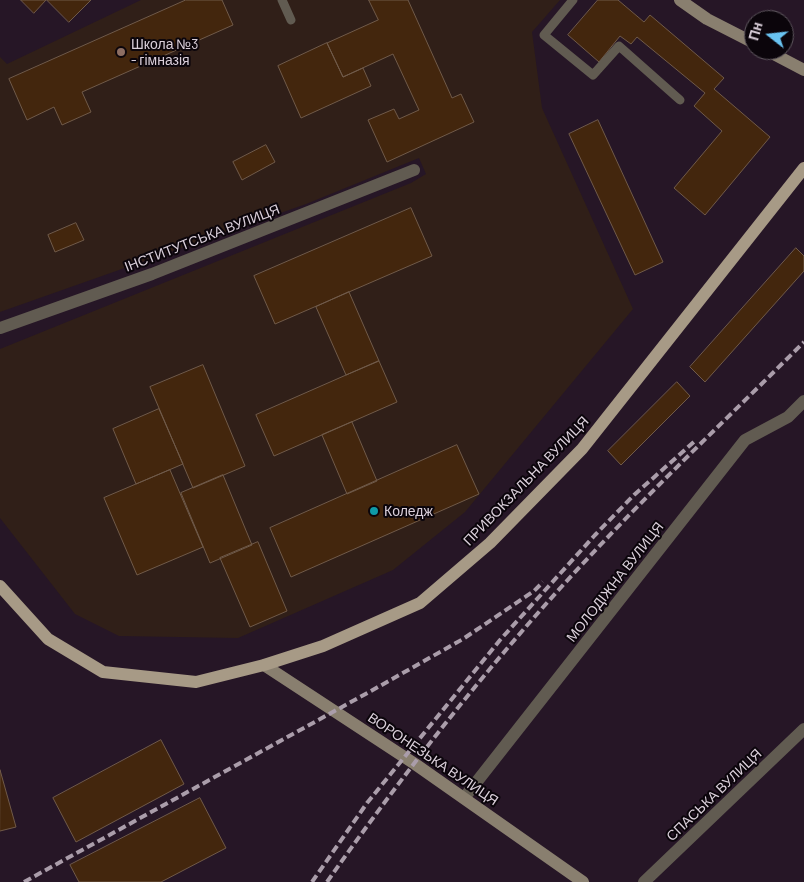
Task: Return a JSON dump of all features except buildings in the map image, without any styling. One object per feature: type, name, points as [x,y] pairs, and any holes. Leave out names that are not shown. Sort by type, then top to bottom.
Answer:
[{"type":"main road","points":[[680,0],[707,19],[744,38]]},
{"type":"main road","points":[[785,60],[804,70]]},
{"type":"main road","name":"ПРИВОКЗАЛЬНА ВУЛИЦЯ","points":[[0,586],[48,639],[103,672],[196,682],[264,665],[323,646],[420,603],[490,543],[582,449],[804,168]]},
{"type":"main road","name":"ВОРОНЕЗЬКА ВУЛИЦЯ","points":[[264,665],[342,715],[584,882]]},
{"type":"street","name":"ІНСТИТУТСЬКА ВУЛИЦЯ","points":[[0,328],[152,274],[414,170]]},
{"type":"street","name":"МОЛОДІЖНА ВУЛИЦЯ","points":[[464,798],[745,440],[788,417],[804,401]]},
{"type":"street","name":"СПАСЬКА ВУЛИЦЯ","points":[[644,882],[804,729]]},
{"type":"lane","points":[[282,0],[290,20]]},
{"type":"lane","points":[[573,0],[544,35],[593,75],[619,46],[680,100]]},
{"type":"shaded area","points":[[141,0],[560,0],[532,32],[542,108],[633,309],[465,512],[393,570],[238,638],[119,636],[75,614],[0,518],[0,349],[411,183],[426,174],[419,158],[306,204],[0,312],[0,57],[7,64]]},
{"type":"railway","points":[[327,882],[392,792],[461,704],[570,577],[632,512],[804,342]]},
{"type":"railway","points":[[312,882],[367,803],[500,640],[634,495],[696,440]]},
{"type":"railway","points":[[24,882],[463,639],[534,591],[543,582]]},
{"type":"place","name":"Школа №3 - гімназія","points":[[121,52]]},
{"type":"place","name":"Коледж","points":[[374,511]]}]
